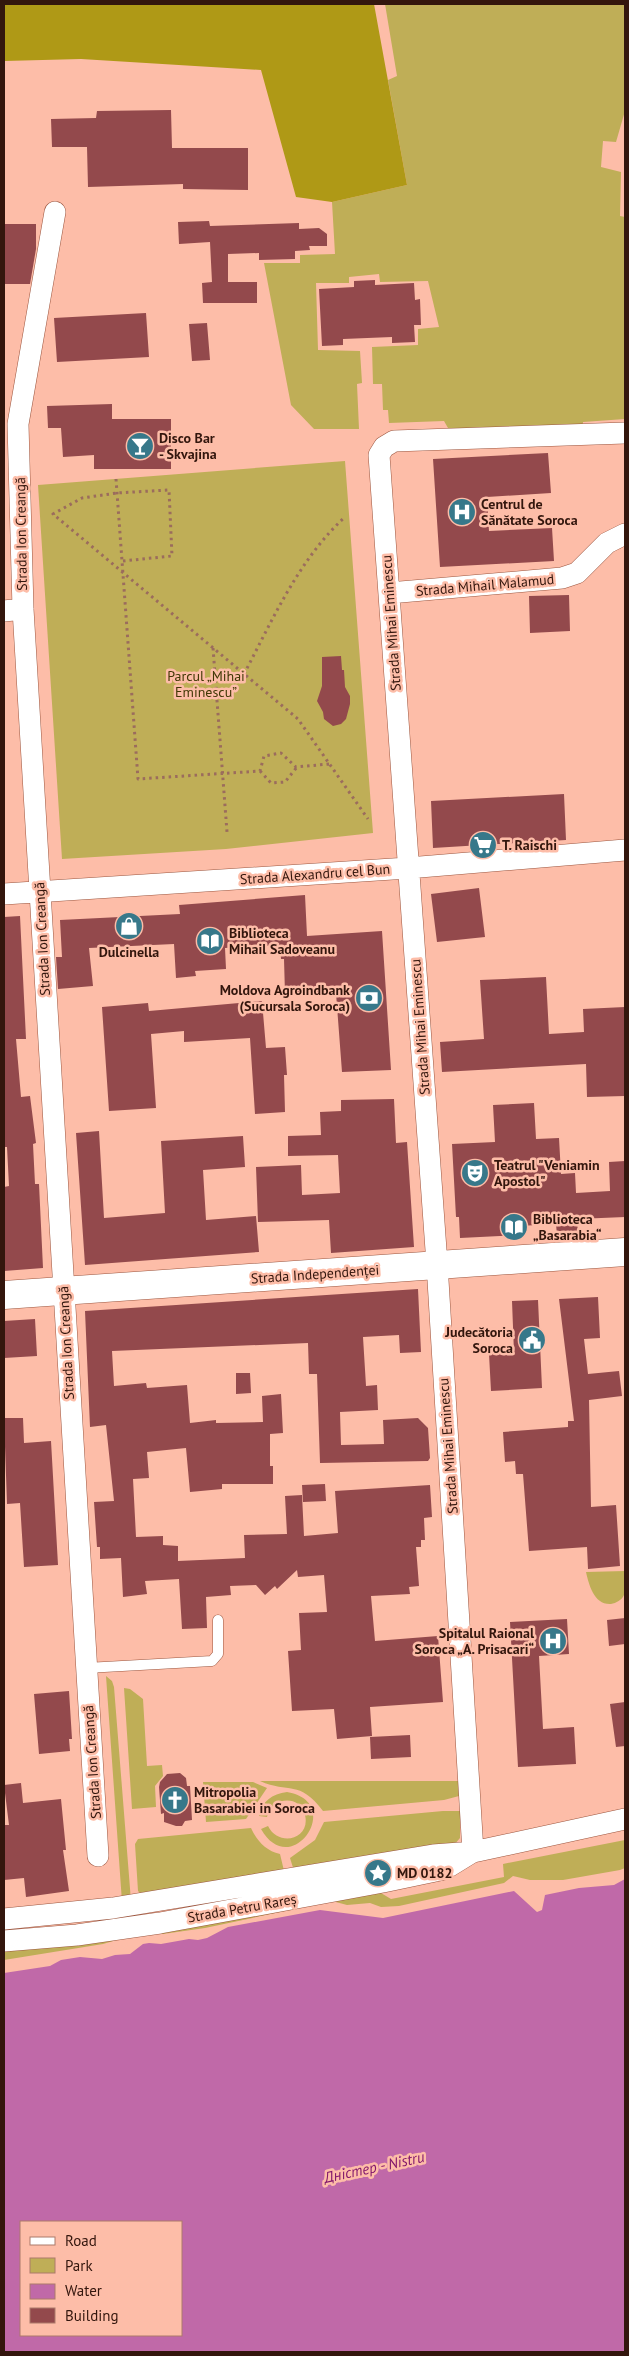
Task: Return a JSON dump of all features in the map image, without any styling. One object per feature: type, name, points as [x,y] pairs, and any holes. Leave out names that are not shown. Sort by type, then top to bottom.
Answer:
[{"type":"main road","name":"Strada Independenței","points":[[4,1295],[625,1252]]},
{"type":"street","name":"Strada Ion Creangă","points":[[55,212],[11,424],[13,610],[39,892],[98,1856]]},
{"type":"street","name":"Strada Mihai Eminescu","points":[[473,1852],[437,1264],[379,455],[384,447],[394,441],[413,439],[625,433]]},
{"type":"street","name":"Strada Mihail Malamud","points":[[389,593],[562,578],[577,573],[608,543],[625,534]]},
{"type":"street","name":"Strada Alexandru cel Bun","points":[[4,894],[408,868],[625,850]]},
{"type":"street","name":"Strada Petru Rareș","points":[[4,1919],[113,1908],[433,1855],[473,1852],[625,1819]]},
{"type":"street","name":"Strada Petru Rareș","points":[[4,1941],[143,1926],[373,1884],[445,1869],[473,1852]]},
{"type":"lane","points":[[86,1668],[212,1661],[218,1654],[218,1620]]},
{"type":"path","points":[[116,479],[138,779],[260,771]]},
{"type":"path","points":[[123,561],[172,556],[170,490],[118,493],[82,498],[53,514],[298,719],[368,819]]},
{"type":"path","points":[[244,674],[299,572],[328,532],[345,517]]},
{"type":"path","points":[[213,647],[228,832]]},
{"type":"path","points":[[260,771],[264,756],[281,753],[297,767],[329,764]]},
{"type":"path","points":[[260,771],[271,783],[286,782],[297,767]]},
{"type":"green space","points":[[385,4],[625,4],[625,111],[616,142],[603,141],[601,167],[621,172],[620,216],[625,217],[625,419],[583,422],[583,428],[448,428],[444,421],[389,423],[388,410],[383,410],[382,384],[373,384],[372,347],[418,345],[418,329],[439,327],[428,281],[380,282],[379,274],[349,277],[349,283],[316,283],[318,350],[360,351],[362,383],[357,384],[359,429],[314,429],[291,405],[264,263],[300,263],[300,255],[335,254],[332,202],[407,185],[388,80],[397,76]]},
{"type":"green space","name":"Parcul „Mihai Eminescu”","points":[[345,461],[373,833],[226,849],[62,859],[38,485]]},
{"type":"green space","points":[[625,1571],[625,1590],[620,1600],[611,1604],[596,1598],[586,1572]]},
{"type":"green space","points":[[106,1676],[112,1681],[114,1687],[131,1901],[122,1902]]},
{"type":"green space","points":[[124,1688],[130,1689],[143,1699],[147,1766],[162,1765],[163,1776],[155,1786],[156,1807],[132,1809]]},
{"type":"green space","points":[[260,1781],[458,1781],[459,1796],[444,1800],[323,1811],[315,1801],[300,1791]]},
{"type":"green space","points":[[203,1782],[253,1782],[267,1788],[246,1819],[206,1822]]},
{"type":"green space","points":[[287,1792],[304,1799],[312,1809],[313,1822],[307,1834],[298,1843],[286,1847],[273,1843],[261,1829],[268,1826],[273,1833],[286,1839],[299,1835],[306,1823],[302,1808],[292,1801],[279,1802],[270,1810],[267,1817],[259,1816],[268,1799],[277,1794]]},
{"type":"green space","points":[[460,1811],[460,1838],[454,1845],[295,1874],[290,1858],[315,1840],[324,1822]]},
{"type":"green space","points":[[251,1828],[262,1845],[280,1854],[285,1875],[145,1898],[138,1891],[135,1844],[138,1839]]},
{"type":"green space","points":[[625,1840],[625,1868],[620,1870],[563,1880],[530,1880],[513,1876],[504,1883],[399,1906],[381,1907],[370,1903],[347,1905],[332,1901],[205,1928],[163,1934],[150,1932],[137,1934],[103,1944],[4,1960],[4,1946],[376,1890],[391,1899],[504,1877],[503,1864]]},
{"type":"shaded area","points":[[4,4],[374,4],[407,185],[332,202],[296,197],[261,70],[81,59],[4,61]]},
{"type":"water","name":"Дністер - Nistru","points":[[625,1879],[625,2352],[4,2352],[4,1973],[50,1966],[61,1960],[80,1957],[102,1959],[115,1955],[130,1954],[143,1944],[161,1944],[189,1939],[198,1940],[207,1938],[228,1927],[320,1910],[383,1918],[514,1891],[537,1912],[542,1910],[545,1895],[579,1888],[614,1885]]},
{"type":"building","points":[[171,110],[172,148],[248,148],[248,190],[183,189],[183,184],[88,187],[87,147],[52,147],[51,119],[96,118],[97,111]]},
{"type":"building","points":[[209,221],[210,226],[299,223],[299,229],[319,228],[327,234],[327,246],[309,246],[310,250],[295,251],[295,259],[259,260],[259,253],[228,254],[228,282],[257,282],[257,303],[203,303],[202,283],[212,282],[210,242],[179,244],[178,222]]},
{"type":"building","points":[[4,224],[36,224],[36,249],[30,284],[4,284]]},
{"type":"building","points":[[375,280],[375,285],[414,283],[415,300],[420,299],[421,325],[414,325],[415,342],[392,343],[392,337],[343,339],[343,345],[322,346],[319,289],[354,287],[354,281]]},
{"type":"building","points":[[146,313],[149,357],[57,362],[54,318]]},
{"type":"building","points":[[207,323],[210,360],[192,361],[189,324]]},
{"type":"building","points":[[112,404],[112,419],[171,419],[171,469],[94,469],[94,455],[63,457],[61,428],[48,428],[47,406]]},
{"type":"building","name":"Centrul de Sănătate Soroca","points":[[548,453],[551,493],[487,497],[489,531],[552,528],[554,561],[440,567],[433,459]]},
{"type":"building","points":[[569,595],[570,631],[530,633],[529,596]]},
{"type":"building","points":[[341,656],[345,687],[350,696],[350,704],[346,719],[341,724],[333,726],[324,719],[323,712],[317,701],[322,686],[322,657]]},
{"type":"building","points":[[564,794],[566,840],[433,848],[431,801]]},
{"type":"building","points":[[479,888],[485,937],[437,942],[431,894]]},
{"type":"building","points":[[305,895],[307,936],[382,931],[391,1070],[342,1072],[336,993],[285,994],[284,959],[281,959],[280,945],[225,948],[226,969],[195,971],[196,976],[176,978],[174,944],[89,948],[93,986],[58,989],[56,957],[62,957],[60,920],[180,914],[179,905]]},
{"type":"building","points":[[20,916],[26,1039],[16,1039],[21,1097],[30,1096],[36,1143],[33,1144],[35,1184],[39,1184],[43,1268],[4,1271],[4,1187],[9,1186],[7,1147],[4,1147],[4,917]]},
{"type":"building","points":[[546,977],[549,1034],[584,1032],[583,1009],[625,1007],[625,1096],[587,1097],[586,1064],[442,1072],[440,1042],[484,1039],[480,980]]},
{"type":"building","points":[[262,1001],[266,1048],[285,1047],[287,1075],[284,1075],[285,1112],[255,1114],[250,1038],[184,1042],[184,1031],[151,1034],[156,1108],[109,1111],[102,1007],[148,1003],[149,1011]]},
{"type":"building","points":[[394,1099],[396,1143],[407,1142],[414,1247],[331,1253],[329,1220],[258,1222],[256,1167],[301,1165],[302,1195],[340,1193],[338,1155],[288,1156],[288,1136],[321,1135],[320,1112],[341,1111],[341,1100]]},
{"type":"building","points":[[534,1103],[536,1139],[559,1138],[561,1174],[575,1173],[576,1193],[610,1191],[609,1162],[625,1161],[625,1217],[577,1219],[578,1235],[557,1235],[556,1224],[519,1226],[519,1235],[460,1238],[459,1217],[456,1217],[452,1144],[495,1142],[493,1105]]},
{"type":"building","points":[[99,1131],[104,1218],[165,1213],[161,1141],[243,1136],[245,1167],[203,1170],[206,1220],[256,1216],[259,1252],[85,1265],[76,1133]]},
{"type":"building","points":[[418,1289],[421,1352],[400,1353],[399,1335],[363,1337],[366,1386],[377,1385],[378,1410],[340,1412],[341,1445],[384,1444],[383,1420],[418,1418],[428,1428],[430,1458],[428,1461],[320,1463],[317,1374],[309,1374],[308,1343],[112,1351],[114,1386],[146,1383],[147,1388],[187,1385],[190,1423],[216,1420],[216,1423],[263,1422],[262,1396],[281,1394],[283,1433],[270,1434],[270,1466],[273,1466],[273,1484],[222,1484],[222,1489],[190,1492],[186,1448],[147,1452],[149,1478],[133,1479],[136,1537],[163,1536],[163,1545],[178,1546],[178,1561],[245,1558],[244,1535],[287,1534],[285,1496],[302,1495],[304,1536],[338,1533],[335,1491],[430,1485],[432,1517],[424,1518],[425,1540],[421,1540],[421,1547],[416,1547],[419,1586],[409,1587],[410,1594],[371,1596],[375,1641],[438,1636],[443,1702],[370,1707],[372,1736],[337,1739],[334,1709],[292,1711],[288,1651],[301,1650],[299,1613],[327,1612],[324,1575],[298,1577],[297,1570],[277,1589],[275,1586],[265,1595],[256,1585],[230,1586],[231,1595],[206,1597],[207,1628],[182,1629],[179,1579],[145,1581],[147,1594],[123,1597],[121,1558],[100,1559],[100,1547],[97,1547],[94,1502],[114,1501],[106,1425],[90,1427],[85,1311]]},
{"type":"building","points":[[598,1297],[600,1338],[584,1339],[588,1374],[619,1371],[622,1396],[589,1400],[591,1507],[616,1505],[620,1566],[588,1569],[587,1547],[529,1551],[523,1474],[516,1474],[515,1461],[505,1462],[503,1432],[568,1427],[568,1421],[574,1421],[559,1299]]},
{"type":"building","points":[[538,1300],[542,1388],[491,1391],[489,1354],[514,1353],[512,1301]]},
{"type":"building","points":[[35,1319],[37,1356],[4,1358],[4,1321]]},
{"type":"building","points":[[236,1373],[250,1373],[251,1393],[236,1394]]},
{"type":"building","points":[[4,1418],[23,1418],[24,1443],[51,1441],[58,1565],[24,1567],[20,1503],[7,1504]]},
{"type":"building","points":[[325,1484],[326,1501],[303,1502],[302,1485]]},
{"type":"building","points":[[625,1618],[625,1644],[609,1646],[607,1620]]},
{"type":"building","points":[[567,1619],[569,1654],[539,1656],[543,1729],[574,1727],[576,1764],[518,1767],[510,1622]]},
{"type":"building","points":[[69,1691],[72,1739],[69,1739],[70,1751],[39,1754],[34,1694]]},
{"type":"building","points":[[625,1702],[625,1746],[616,1747],[610,1704]]},
{"type":"building","points":[[410,1735],[411,1757],[371,1759],[370,1737]]},
{"type":"building","name":"Mitropolia Basarabiei in Soroca","points":[[180,1773],[186,1778],[187,1786],[190,1786],[192,1820],[185,1821],[182,1826],[176,1826],[164,1822],[164,1813],[161,1814],[159,1787],[160,1782],[167,1774]]},
{"type":"building","points":[[21,1783],[23,1803],[61,1799],[66,1850],[63,1850],[69,1891],[26,1897],[24,1878],[4,1880],[4,1825],[9,1825],[4,1785]]},
{"type":"place","name":"Disco Bar - Skvajina","points":[[140,446]]},
{"type":"place","name":"Centrul de Sănătate Soroca","points":[[462,512]]},
{"type":"place","name":"T. Raischi","points":[[483,845]]},
{"type":"place","name":"Dulcinella","points":[[129,926]]},
{"type":"place","name":"Biblioteca Mihail Sadoveanu","points":[[210,941]]},
{"type":"place","name":"Moldova Agroindbank (Sucursala Soroca)","points":[[369,998]]},
{"type":"place","name":"Teatrul \"Veniamin Apostol\"","points":[[475,1173]]},
{"type":"place","name":"Biblioteca „Basarabia“","points":[[514,1227]]},
{"type":"place","name":"Judecătoria Soroca","points":[[532,1340]]},
{"type":"place","name":"Spitalul Raional Soroca „A. Prisacari“","points":[[553,1641]]},
{"type":"place","name":"Mitropolia Basarabiei in Soroca","points":[[175,1800]]},
{"type":"place","name":"MD 0182","points":[[378,1873]]}]
